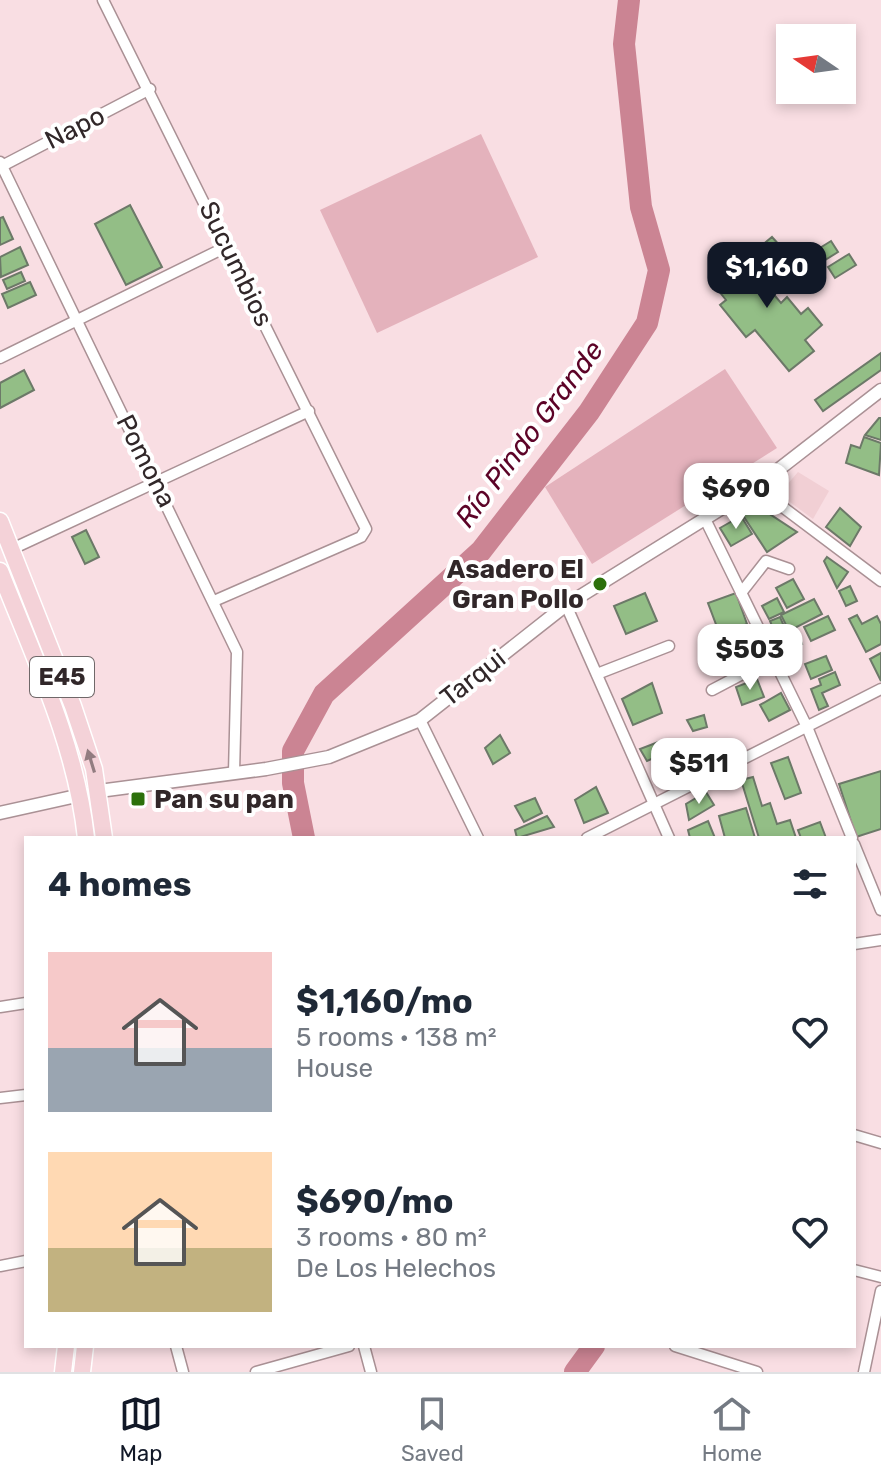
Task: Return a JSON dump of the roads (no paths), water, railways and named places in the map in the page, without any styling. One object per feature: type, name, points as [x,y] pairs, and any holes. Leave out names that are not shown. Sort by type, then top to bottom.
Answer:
[{"type":"highway","name":"E45","points":[[0,521],[73,706],[99,791],[104,836]]},
{"type":"highway","name":"E45","points":[[0,571],[56,712],[81,795],[86,836]]},
{"type":"highway","points":[[63,1372],[66,1348]]},
{"type":"highway","points":[[82,1372],[85,1348]]},
{"type":"street","name":"Sucumbios","points":[[103,0],[150,89],[366,529],[361,537],[214,601]]},
{"type":"street","name":"Napo","points":[[1,165],[150,89]]},
{"type":"street","name":"Pomona","points":[[1,165],[237,652],[234,773]]},
{"type":"street","points":[[0,358],[228,246]]},
{"type":"street","name":"Tarqui","points":[[0,813],[99,791],[266,769],[329,757],[420,720],[566,605],[706,521],[756,487],[881,390]]},
{"type":"street","points":[[12,549],[309,411]]},
{"type":"street","points":[[756,487],[881,581]]},
{"type":"street","points":[[706,521],[807,727],[851,836]]},
{"type":"street","points":[[741,593],[766,561],[789,569]]},
{"type":"street","points":[[566,605],[668,836]]},
{"type":"street","points":[[597,674],[669,646]]},
{"type":"street","points":[[712,690],[773,658]]},
{"type":"street","points":[[591,836],[881,689]]},
{"type":"street","points":[[420,720],[477,836]]},
{"type":"street","points":[[856,849],[881,910]]},
{"type":"street","points":[[856,944],[881,940]]},
{"type":"street","points":[[0,1007],[24,1003]]},
{"type":"street","points":[[0,1098],[24,1095]]},
{"type":"street","points":[[856,1136],[881,1143]]},
{"type":"street","points":[[0,1266],[24,1261]]},
{"type":"street","points":[[856,1271],[881,1277]]},
{"type":"street","points":[[864,1372],[881,1291]]},
{"type":"street","points":[[177,1348],[183,1372]]},
{"type":"street","points":[[256,1372],[342,1348]]},
{"type":"street","points":[[365,1348],[371,1372]]},
{"type":"street","points":[[681,1348],[757,1372]]},
{"type":"waterway","name":"Río Pindo Grande","points":[[304,836],[293,783],[293,751],[324,694],[481,551],[589,412],[647,323],[659,270],[641,207],[624,44],[629,0]]},
{"type":"waterway","name":"Río Pindo Grande","points":[[575,1372],[593,1348]]},
{"type":"place","name":"Asadero El Gran Pollo","points":[[600,584]]},
{"type":"place","name":"Pan su pan","points":[[138,799]]}]
